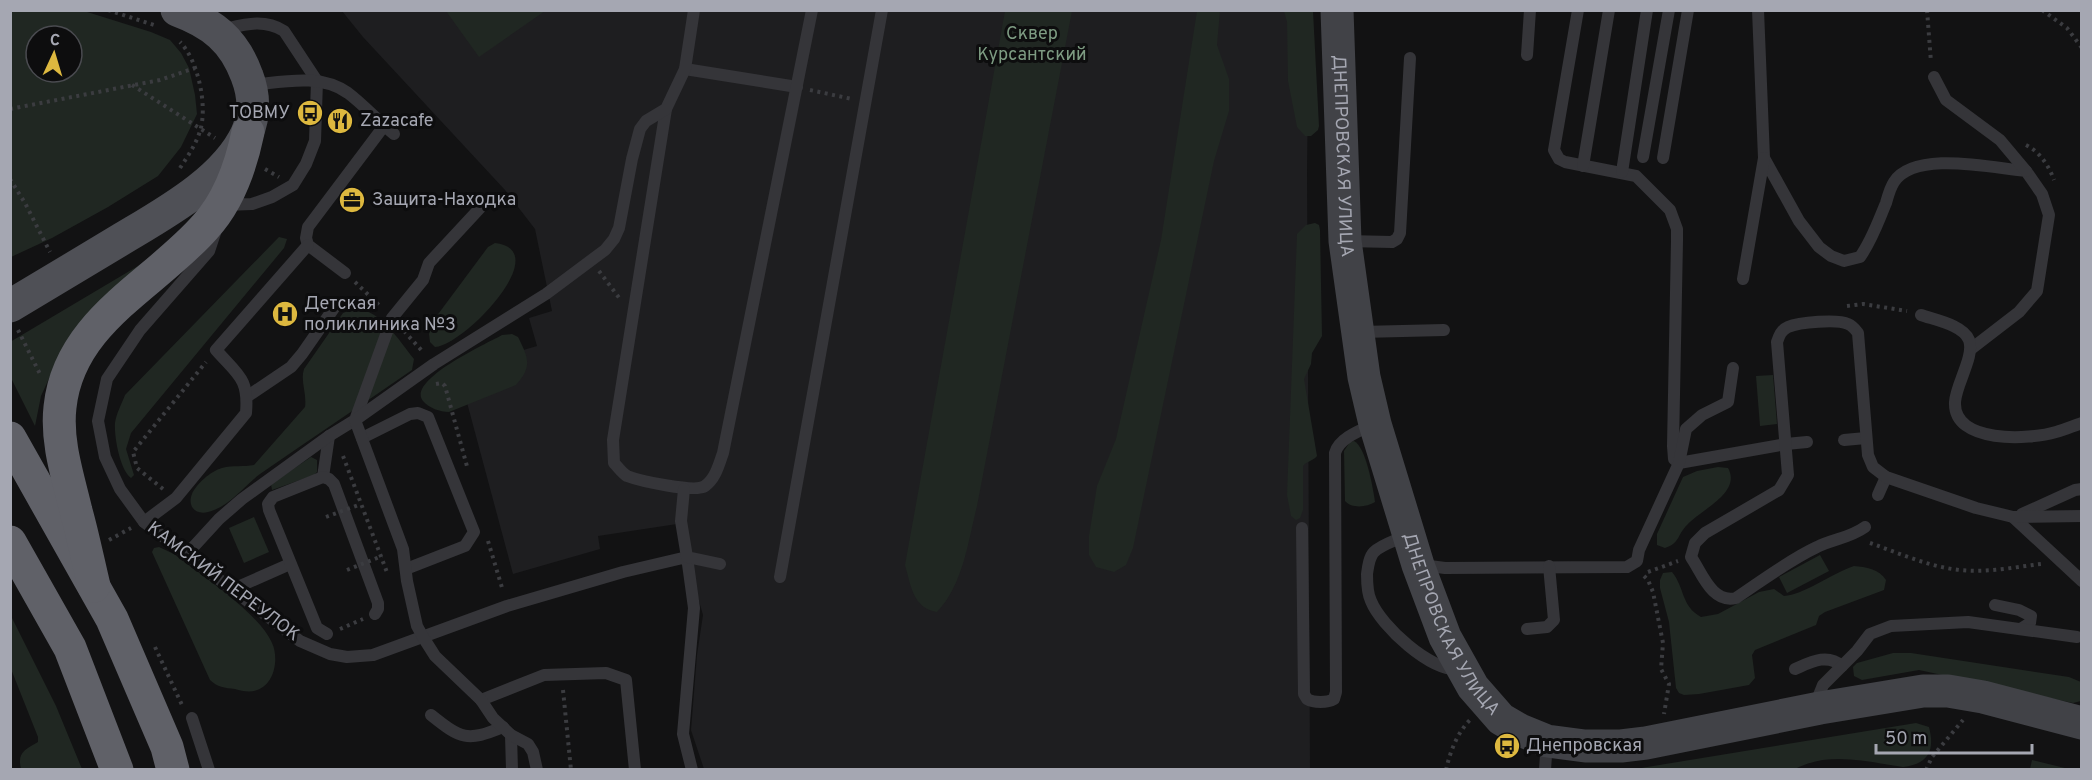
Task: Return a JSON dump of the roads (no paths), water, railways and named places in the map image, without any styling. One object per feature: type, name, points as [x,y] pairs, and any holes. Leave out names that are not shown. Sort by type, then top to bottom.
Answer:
[{"type":"highway","points":[[94,586],[64,461],[59,428],[62,394],[74,358],[98,323],[184,249],[207,225],[221,205],[243,156],[248,132]]},
{"type":"highway","points":[[10,438],[112,619],[162,736],[173,770]]},
{"type":"highway","points":[[10,542],[70,648],[117,770]]},
{"type":"main road","name":"ДНЕПРОВСКАЯ УЛИЦА","points":[[1337,10],[1345,240],[1356,333],[1364,377],[1413,550],[1445,638],[1473,687],[1501,719],[1520,730],[1546,755],[1585,746],[1621,746],[1659,740],[1820,708],[1923,691],[1948,691],[1983,697],[2082,723]]},
{"type":"main road","points":[[10,306],[193,194],[236,152],[248,132],[253,104],[251,85],[231,44],[217,31],[194,17],[171,25]]},
{"type":"lane","points":[[694,10],[685,69],[666,109],[613,440],[614,463],[626,476],[684,489],[699,489],[708,483],[723,453],[812,10]]},
{"type":"lane","points":[[780,577],[882,10]]},
{"type":"lane","points":[[1527,55],[1530,10]]},
{"type":"lane","points":[[1578,10],[1554,150],[1559,159],[1582,166],[1636,176],[1670,210],[1677,229],[1674,459],[1679,463],[1807,442]]},
{"type":"lane","points":[[1582,166],[1609,10]]},
{"type":"lane","points":[[1622,172],[1647,10]]},
{"type":"lane","points":[[1643,157],[1669,10]]},
{"type":"lane","points":[[1663,158],[1688,10]]},
{"type":"lane","points":[[1743,279],[1764,158],[1758,10]]},
{"type":"lane","points":[[217,31],[254,23],[275,26],[284,31],[317,81],[316,131],[306,164],[293,185],[272,197],[252,204],[221,205]]},
{"type":"lane","points":[[1345,240],[1392,242],[1397,239],[1400,232],[1410,58]]},
{"type":"lane","points":[[685,69],[797,87]]},
{"type":"lane","points":[[1934,77],[1946,100],[2000,140],[2026,171],[2042,194],[2049,215],[2037,291],[2019,312],[1971,349]]},
{"type":"lane","points":[[251,85],[298,80],[317,81],[336,86],[348,93],[389,130],[308,227],[306,238],[308,244],[345,273]]},
{"type":"lane","points":[[186,555],[219,519],[242,499],[434,364],[546,294],[605,250],[614,240],[619,228],[640,129],[646,121],[666,109]]},
{"type":"lane","points":[[1764,158],[1799,222],[1819,247],[1831,256],[1844,261],[1860,257],[1871,242],[1893,183],[1909,168],[1938,162],[2026,171]]},
{"type":"lane","points":[[272,197],[285,202]]},
{"type":"lane","name":"КАМСКИЙ ПЕРЕУЛОК","points":[[221,205],[217,229],[208,251],[140,330],[107,379],[98,421],[105,457],[120,489],[144,522],[231,590],[300,641],[330,654],[347,657],[373,655],[507,606],[623,572],[687,557]]},
{"type":"lane","points":[[480,208],[429,263],[423,280],[392,318],[355,420],[404,549],[406,581],[417,626],[435,656],[481,700],[493,718],[507,731],[528,744],[533,752],[537,770]]},
{"type":"lane","points":[[144,522],[176,498],[246,413],[248,396],[244,381],[216,350],[308,244]]},
{"type":"lane","points":[[248,396],[291,367],[334,308]]},
{"type":"lane","points":[[1921,315],[1953,326],[1965,334],[1969,340],[1971,349],[1958,386],[1955,403],[1957,418],[1968,428],[1982,434],[2032,436],[2055,432],[2082,423]]},
{"type":"lane","points":[[1860,530],[1811,550],[1736,598],[1729,600],[1716,595],[1691,557],[1695,543],[1705,533],[1779,490],[1788,475],[1776,342],[1780,333],[1787,327],[1811,322],[1845,322],[1852,325],[1858,333],[1868,455],[1873,467],[1886,477],[1976,508],[2013,518],[2082,516]]},
{"type":"lane","points":[[1356,333],[1444,330]]},
{"type":"lane","points":[[1461,669],[1453,670],[1443,667],[1412,648],[1378,615],[1371,601],[1367,578],[1368,565],[1374,552],[1413,550],[1445,568],[1627,567],[1637,561],[1639,550],[1679,463],[1686,429],[1702,415],[1728,402],[1733,368]]},
{"type":"lane","points":[[362,438],[410,414],[418,412],[428,417],[474,532],[465,546],[406,569]]},
{"type":"lane","points":[[1302,528],[1304,694],[1306,699],[1312,702],[1330,701],[1334,699],[1336,692],[1335,453],[1339,444],[1358,431],[1376,424]]},
{"type":"lane","points":[[323,477],[329,436]]},
{"type":"lane","points":[[1844,440],[1866,438]]},
{"type":"lane","points":[[327,634],[317,628],[290,564],[268,504],[273,497],[323,477],[334,484],[378,603],[375,614]]},
{"type":"lane","points":[[1878,495],[1886,477]]},
{"type":"lane","points":[[684,489],[681,521],[694,608],[683,734],[692,770]]},
{"type":"lane","points":[[2013,518],[2082,489]]},
{"type":"lane","points":[[2013,518],[2082,580]]},
{"type":"lane","points":[[687,557],[720,564]]},
{"type":"lane","points":[[231,590],[290,564]]},
{"type":"lane","points":[[1527,629],[1547,627],[1554,620],[1549,566]]},
{"type":"lane","points":[[1995,605],[2019,610],[2031,616],[2030,623],[2022,628]]},
{"type":"lane","points":[[1820,708],[1820,689],[1870,634],[1891,626],[1968,622],[2077,637]]},
{"type":"lane","points":[[1795,669],[1824,659],[1832,659],[1842,666]]},
{"type":"lane","points":[[481,700],[544,675],[606,673],[626,680],[635,770]]},
{"type":"lane","points":[[431,715],[445,726],[468,738],[507,731]]},
{"type":"lane","points":[[192,718],[209,770]]},
{"type":"lane","points":[[507,731],[512,770]]},
{"type":"place","name":"ТОВМУ","points":[[310,113]]},
{"type":"place","name":"Zazacafe","points":[[340,121]]},
{"type":"place","name":"Защита-Находка","points":[[352,200]]},
{"type":"place","name":"Детская поликлиника №3","points":[[285,314]]},
{"type":"place","name":"Днепровская","points":[[1507,746]]},
{"type":"park label","name":"Сквер Курсантский","points":[[1032,44]]}]
